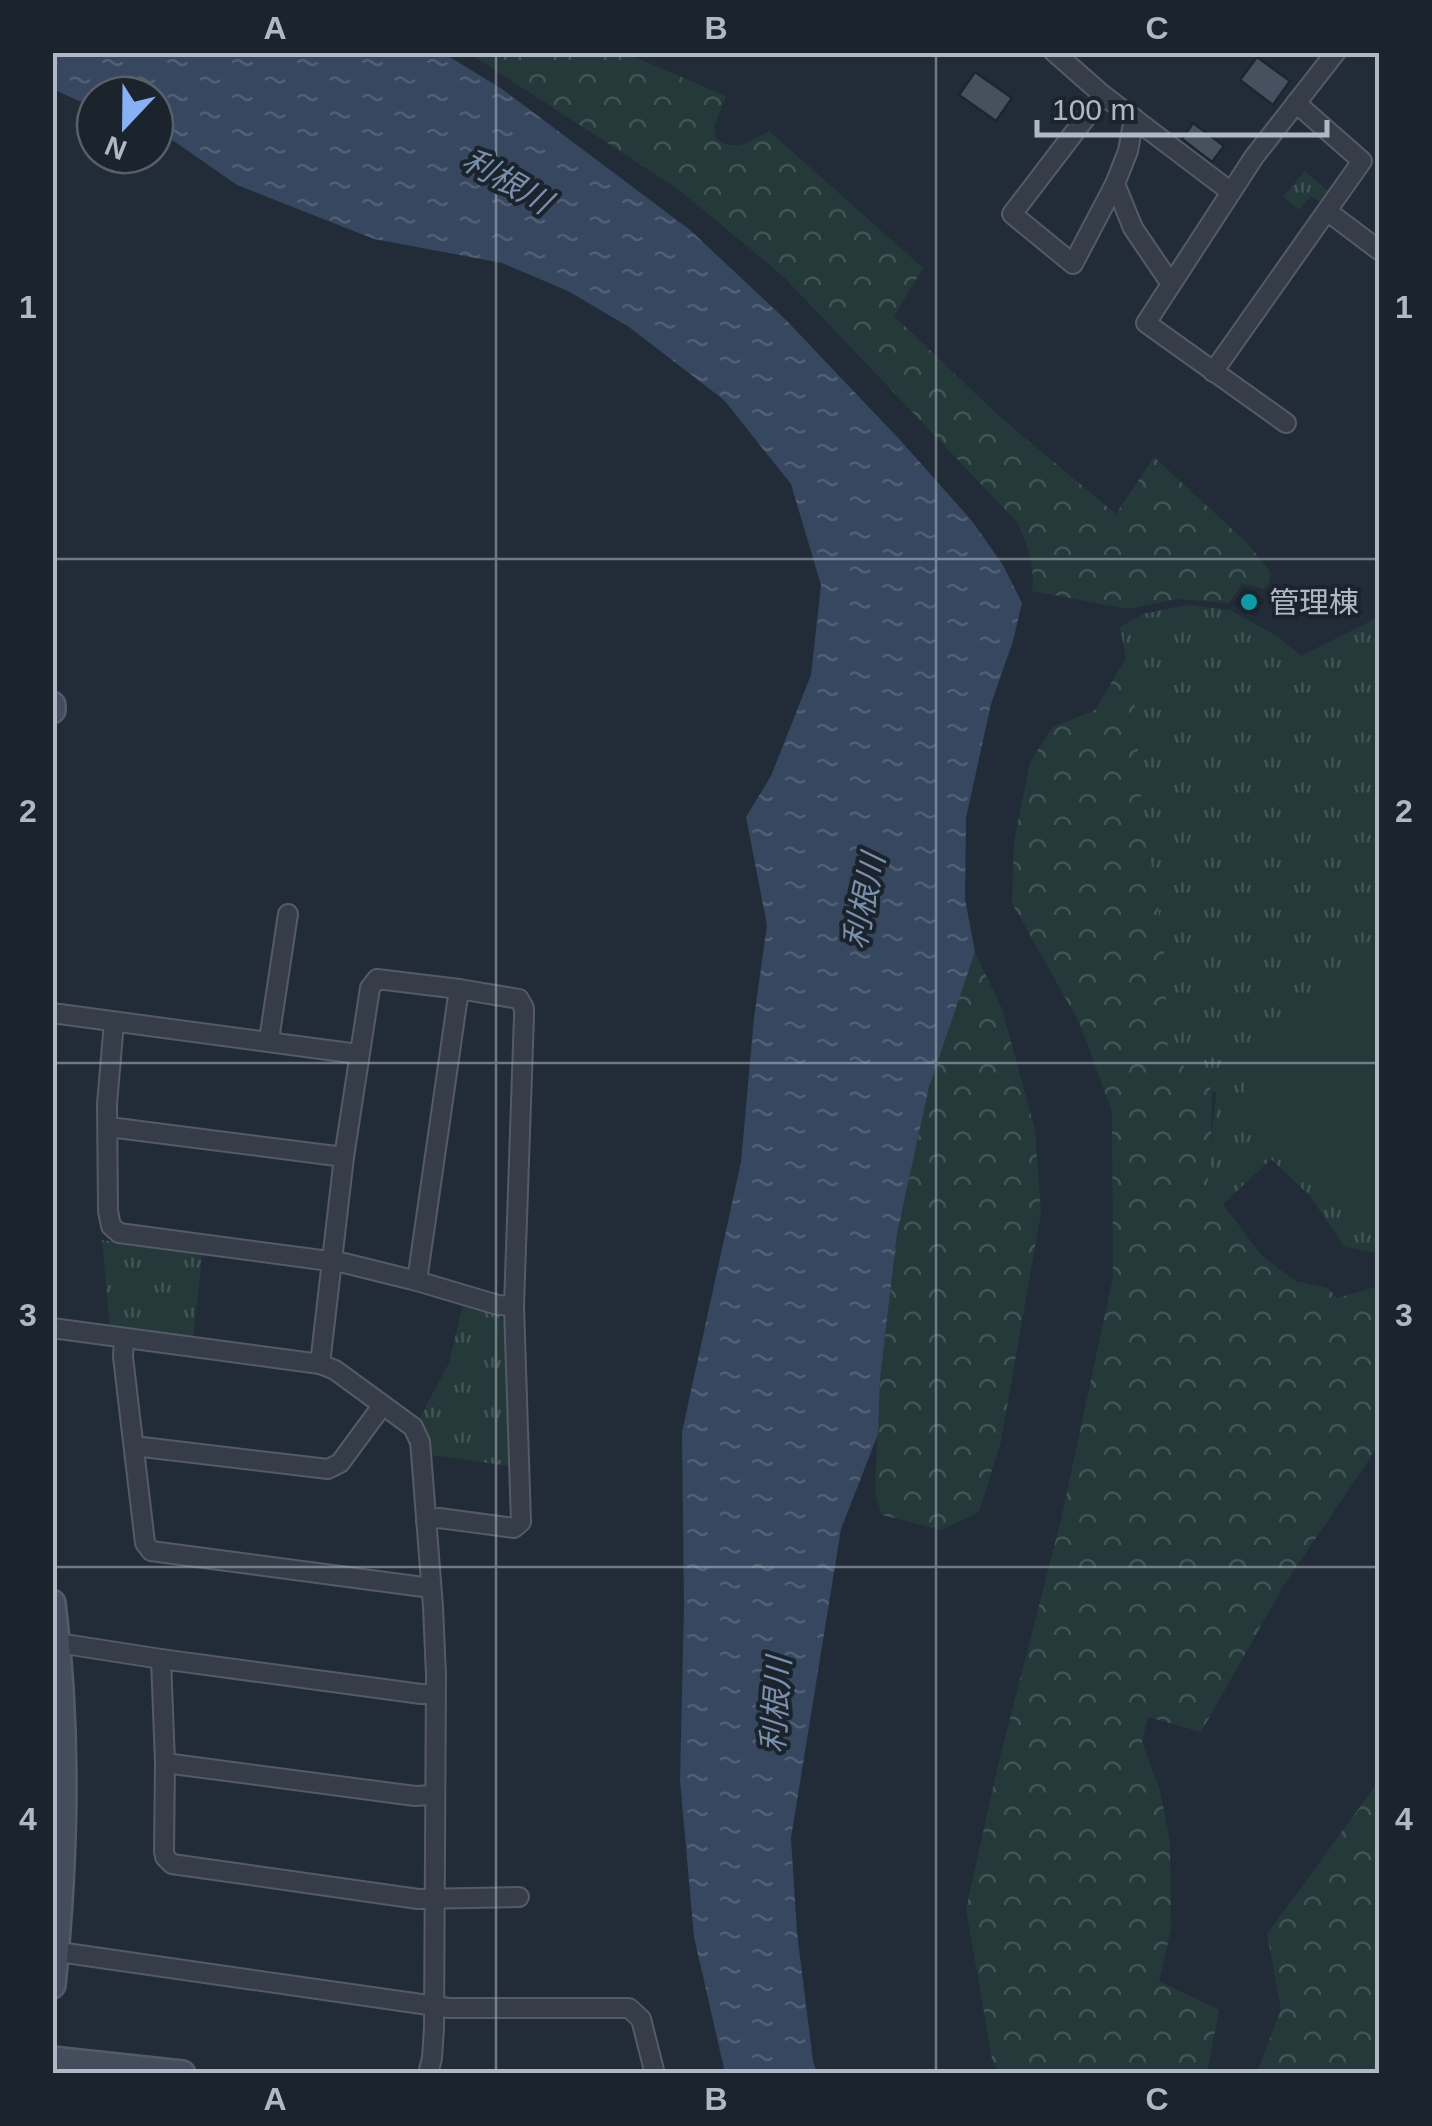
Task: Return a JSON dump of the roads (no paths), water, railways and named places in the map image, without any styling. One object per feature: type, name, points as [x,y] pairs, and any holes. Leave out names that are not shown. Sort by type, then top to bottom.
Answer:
[{"type":"street","points":[[1054,52],[1103,95],[1231,192]]},
{"type":"street","points":[[1286,424],[1146,322],[1254,157],[1336,52]]},
{"type":"street","points":[[1103,95],[1012,214],[1073,264],[1115,184],[1128,151],[1134,118]]},
{"type":"street","points":[[1214,372],[1362,160],[1296,104]]},
{"type":"street","points":[[1115,184],[1133,228],[1171,284]]},
{"type":"street","points":[[1327,211],[1380,251]]},
{"type":"street","points":[[268,1040],[288,914]]},
{"type":"street","points":[[320,1364],[330,1261],[370,988],[377,980],[515,998],[524,1008],[514,1306],[521,1522],[514,1528],[440,1518],[426,1520]]},
{"type":"street","points":[[417,1280],[459,989]]},
{"type":"street","points":[[52,1013],[358,1054]]},
{"type":"street","points":[[114,1022],[107,1104],[108,1212],[111,1226],[118,1233],[330,1261],[514,1306]]},
{"type":"street","points":[[109,1127],[344,1157]]},
{"type":"street","points":[[52,1328],[320,1364],[335,1370],[413,1427],[417,1434],[435,1642],[435,1899],[432,2058],[428,2074]]},
{"type":"street","points":[[124,1338],[145,1543],[151,1552],[431,1588]]},
{"type":"street","points":[[134,1446],[328,1469],[340,1463],[382,1406]]},
{"type":"street","points":[[52,1602],[64,1775],[52,1985]]},
{"type":"street","points":[[55,1642],[435,1694]]},
{"type":"street","points":[[161,1659],[164,1851],[172,1864],[418,1900],[519,1897]]},
{"type":"street","points":[[165,1763],[434,1796]]},
{"type":"street","points":[[54,1951],[449,2008],[628,2008],[641,2019],[655,2074]]},
{"type":"street","points":[[52,2060],[167,2072]]},
{"type":"water","name":"利根川","points":[[53,52],[443,53],[502,89],[690,230],[786,320],[972,521],[1003,565],[1022,603],[991,704],[966,818],[965,899],[975,952],[929,1087],[897,1234],[880,1379],[878,1434],[841,1529],[791,1838],[797,1933],[817,2073],[725,2073],[694,1937],[680,1780],[682,1432],[741,1162],[767,925],[746,817],[771,776],[811,675],[821,585],[791,484],[724,400],[629,327],[568,291],[502,263],[374,239],[237,185],[175,142],[175,75],[75,75],[75,99],[53,89]]},
{"type":"place","name":"管理棟","points":[[1249,602]]}]
